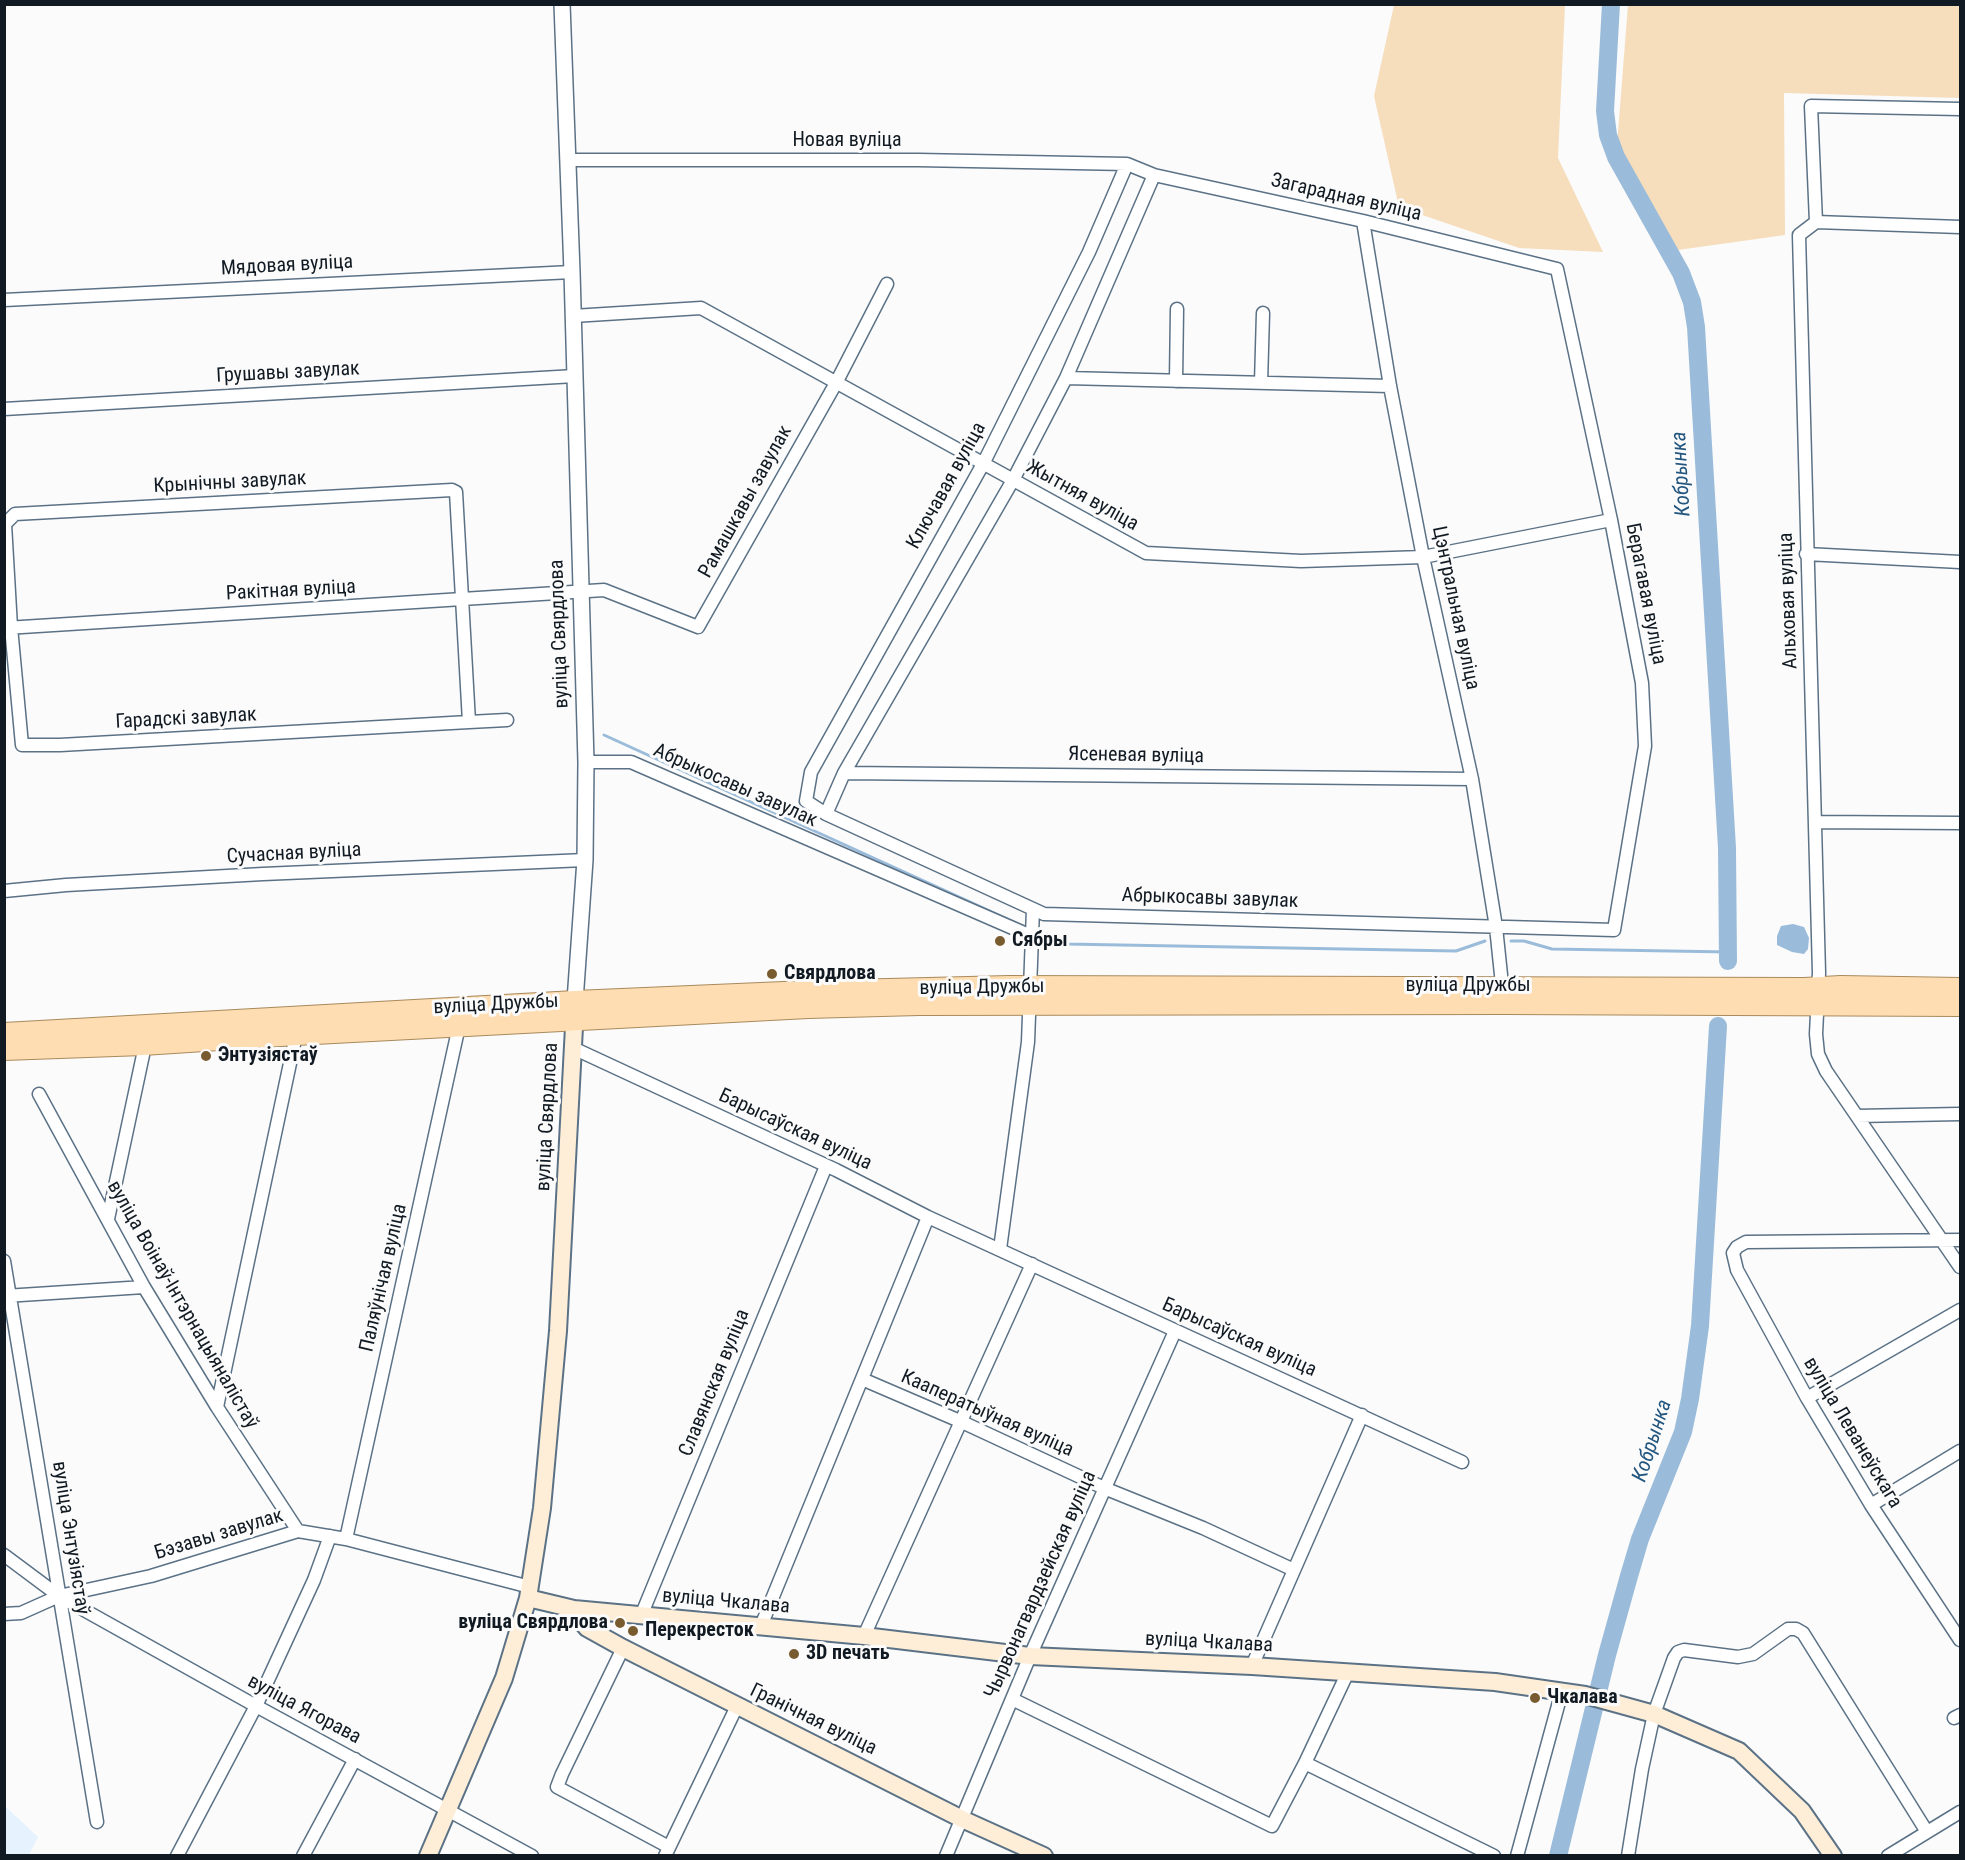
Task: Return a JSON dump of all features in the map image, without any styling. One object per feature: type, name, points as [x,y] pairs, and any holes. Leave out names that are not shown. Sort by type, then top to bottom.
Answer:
[{"type":"main road","name":"вуліца Дружбы","points":[[4,1050],[143,1045],[808,1008],[919,1005],[1030,996],[1033,998],[1048,993],[1106,993],[1138,987],[1503,995],[1718,1005],[1819,996],[1960,1006]]},
{"type":"main road","name":"вуліца Дружбы","points":[[4,1033],[575,1000],[681,998],[807,991],[1400,1004],[1503,995],[1804,988],[1819,996]]},
{"type":"main road","points":[[1819,996],[1821,999],[1829,994],[1879,994],[1933,988],[1960,988]]},
{"type":"main road","points":[[574,1021],[577,1015],[586,1010],[642,1005],[681,998]]},
{"type":"main road","points":[[459,1026],[504,1018],[565,1013],[572,1007],[575,1000]]},
{"type":"main road","name":"вуліца Свярдлова","points":[[429,1856],[504,1678],[529,1592],[542,1508],[558,1331],[575,1000]]},
{"type":"main road","name":"вуліца Чкалава","points":[[529,1592],[574,1609],[864,1636],[1030,1656],[1252,1666],[1495,1682],[1585,1695],[1654,1714],[1739,1751],[1802,1811],[1833,1856]]},
{"type":"main road","name":"Гранічная вуліца","points":[[574,1609],[587,1628],[623,1648],[962,1819],[1044,1856]]},
{"type":"street","name":"вуліца Свярдлова","points":[[562,4],[573,289],[586,762],[585,860],[575,1000]]},
{"type":"street","points":[[1960,110],[1811,106],[1816,222],[1960,227]]},
{"type":"street","name":"Новая вуліца","points":[[568,160],[918,160],[1127,164]]},
{"type":"street","name":"Загарадная вуліца","points":[[1127,164],[1154,176],[1363,221],[1557,269]]},
{"type":"street","name":"Ключавая вуліца","points":[[826,814],[806,801],[811,772],[983,464],[1089,252],[1127,164]]},
{"type":"street","points":[[826,814],[844,773],[1013,480],[1066,378],[1154,176]]},
{"type":"street","name":"Цэнтральная вуліца","points":[[1363,221],[1390,386],[1423,557],[1472,779],[1496,927],[1503,995]]},
{"type":"street","name":"Альховая вуліца","points":[[1816,222],[1799,235],[1806,555],[1816,822],[1819,996],[1816,1034],[1818,1054],[1826,1071],[1960,1267]]},
{"type":"street","name":"Берагавая вуліца","points":[[1557,269],[1611,520],[1642,683],[1645,746],[1614,930]]},
{"type":"street","name":"Мядовая вуліца","points":[[4,300],[572,272]]},
{"type":"street","name":"Рамашкавы завулак","points":[[580,593],[604,590],[698,627],[836,383],[887,284]]},
{"type":"street","name":"Жытняя вуліца","points":[[573,316],[701,308],[1146,553],[1301,561],[1423,557],[1611,520]]},
{"type":"street","points":[[1176,381],[1177,309]]},
{"type":"street","points":[[1261,383],[1263,313]]},
{"type":"street","name":"Грушавы завулак","points":[[4,409],[575,376]]},
{"type":"street","points":[[1066,378],[1390,386]]},
{"type":"street","name":"Крынічны завулак","points":[[8,627],[5,524],[15,514],[452,490],[456,492],[462,600]]},
{"type":"street","points":[[1806,555],[1960,562]]},
{"type":"street","name":"Ракітная вуліца","points":[[8,627],[580,593]]},
{"type":"street","points":[[462,600],[469,722]]},
{"type":"street","name":"Гарадскі завулак","points":[[8,627],[21,740],[22,745],[27,746],[507,720]]},
{"type":"street","name":"Абрыкосавы завулак","points":[[586,762],[631,762],[1031,936]]},
{"type":"street","name":"Ясеневая вуліца","points":[[844,773],[1472,779]]},
{"type":"street","name":"Абрыкосавы завулак","points":[[826,814],[1044,914],[1614,930]]},
{"type":"street","points":[[1816,822],[1960,823]]},
{"type":"street","name":"Сучасная вуліца","points":[[4,891],[66,885],[585,860]]},
{"type":"street","points":[[1000,1249],[1028,1042],[1034,909]]},
{"type":"street","name":"Паляўнічая вуліца","points":[[346,1539],[459,1026]]},
{"type":"street","points":[[217,1407],[296,1035]]},
{"type":"street","points":[[108,1219],[143,1055],[143,1045]]},
{"type":"street","name":"Барысаўская вуліца","points":[[573,1048],[826,1166],[928,1217],[1462,1462]]},
{"type":"street","name":"вуліца Воінаў-Інтэрнацыяналістаў","points":[[39,1094],[144,1287],[217,1407],[298,1531]]},
{"type":"street","points":[[1857,1116],[1960,1114]]},
{"type":"street","name":"Славянская вуліца","points":[[641,1616],[826,1166]]},
{"type":"street","points":[[761,1626],[928,1217]]},
{"type":"street","points":[[1942,1240],[1960,1240]]},
{"type":"street","name":"вуліца Леванеўскага","points":[[1942,1240],[1746,1242],[1737,1247],[1733,1253],[1733,1262],[1807,1398],[1871,1505],[1960,1640]]},
{"type":"street","name":"вуліца Энтузіястаў","points":[[4,1261],[97,1822]]},
{"type":"street","points":[[864,1636],[1032,1264]]},
{"type":"street","points":[[8,1296],[144,1287]]},
{"type":"street","points":[[1807,1398],[1960,1310]]},
{"type":"street","name":"Чырвонагвардзейская вуліца","points":[[946,1856],[1030,1656],[1175,1331]]},
{"type":"street","name":"Кааператыўная вуліца","points":[[862,1379],[962,1422],[1104,1488],[1203,1528],[1294,1570]]},
{"type":"street","points":[[1252,1666],[1362,1415]]},
{"type":"street","points":[[1871,1505],[1960,1451]]},
{"type":"street","name":"Бэзавы завулак","points":[[4,1614],[21,1613],[59,1596],[151,1576],[298,1531],[346,1539],[529,1592]]},
{"type":"street","points":[[177,1856],[256,1706],[314,1580],[330,1536]]},
{"type":"street","name":"вуліца Ягорава","points":[[4,1555],[59,1596],[532,1856]]},
{"type":"street","points":[[1628,1856],[1642,1768],[1654,1714],[1678,1652],[1684,1650],[1738,1657],[1753,1654],[1788,1629],[1796,1629],[1803,1633],[1928,1832]]},
{"type":"street","points":[[623,1648],[561,1773],[557,1787],[667,1851],[737,1706]]},
{"type":"street","points":[[1012,1699],[1272,1826],[1305,1764],[1348,1672]]},
{"type":"street","points":[[1517,1856],[1562,1691]]},
{"type":"street","points":[[303,1856],[355,1759]]},
{"type":"street","points":[[1305,1764],[1494,1856]]},
{"type":"street","points":[[1888,1856],[1960,1812]]},
{"type":"shaded area","points":[[1394,5],[1565,5],[1558,158],[1603,252],[1519,248],[1399,207],[1374,96]]},
{"type":"shaded area","points":[[1628,5],[1960,5],[1960,98],[1784,93],[1785,235],[1678,250],[1617,145]]},
{"type":"shaded area","points":[[5,1806],[38,1837],[29,1855],[5,1855]]},
{"type":"water","points":[[1793,924],[1804,927],[1809,938],[1808,949],[1804,954],[1792,952],[1777,945],[1777,936],[1781,926]]},
{"type":"waterway","name":"Кобрынка","points":[[1611,4],[1605,111],[1608,135],[1616,157],[1681,273],[1692,302],[1696,327],[1727,848],[1728,961]]},
{"type":"waterway","points":[[604,735],[1014,922]]},
{"type":"waterway","points":[[1037,933],[1065,944],[1456,951],[1485,941]]},
{"type":"waterway","points":[[1511,941],[1524,941],[1552,949],[1729,952]]},
{"type":"waterway","name":"Кобрынка","points":[[1558,1856],[1607,1655],[1629,1576],[1640,1539],[1683,1432],[1690,1399],[1700,1326],[1718,1026]]},
{"type":"place","name":"Сябры","points":[[1000,941]]},
{"type":"place","name":"Свярдлова","points":[[772,974]]},
{"type":"place","name":"Энтузіястаў","points":[[206,1056]]},
{"type":"place","name":"вуліца Свярдлова","points":[[620,1623]]},
{"type":"place","name":"Перекресток","points":[[633,1631]]},
{"type":"place","name":"3D печать","points":[[794,1654]]},
{"type":"place","name":"Чкалава","points":[[1535,1698]]}]
